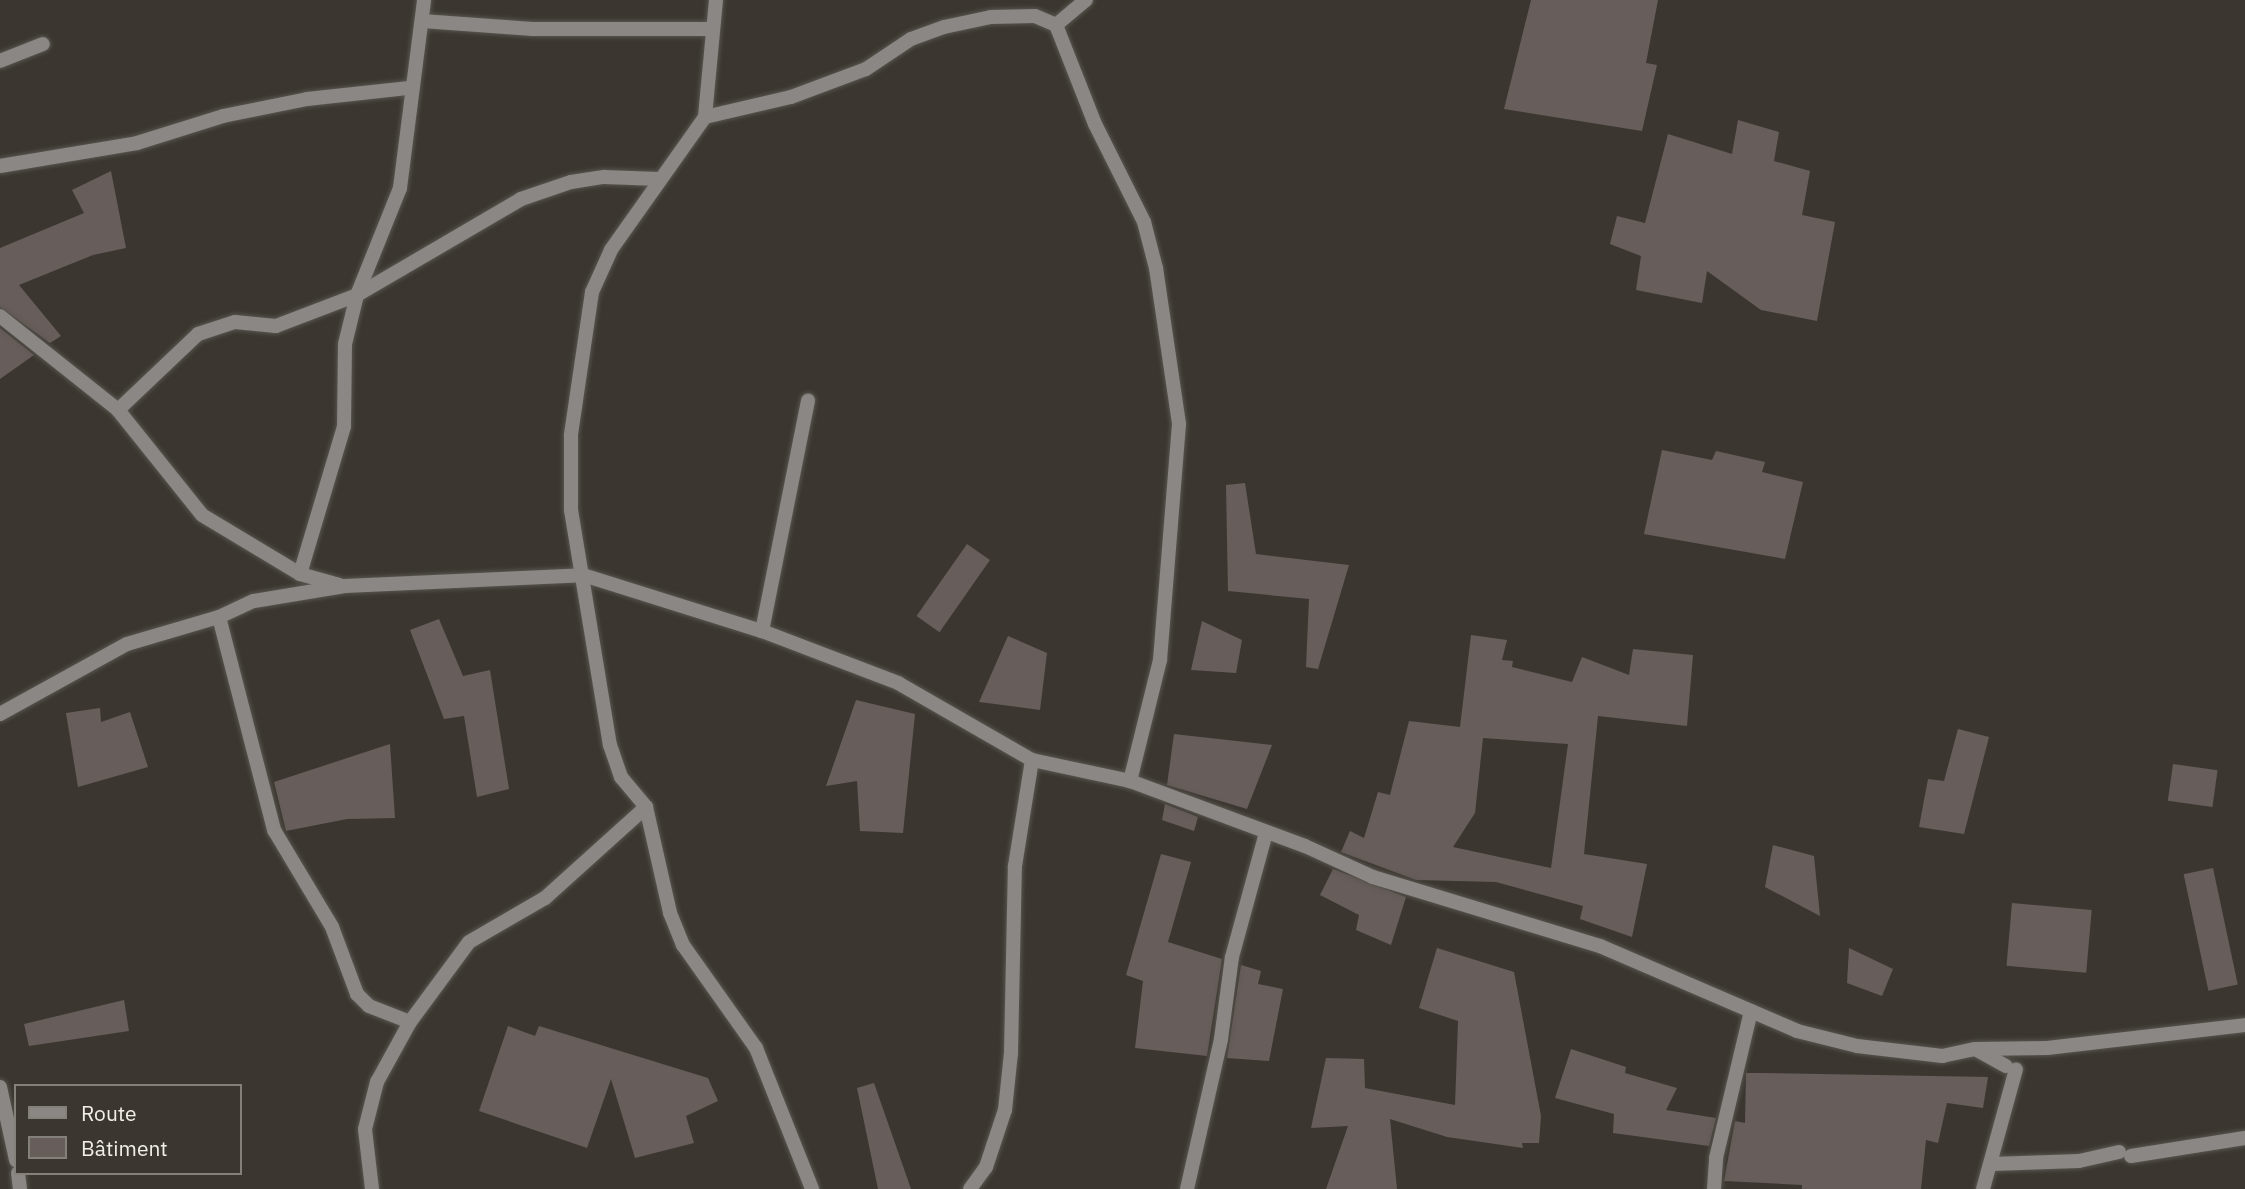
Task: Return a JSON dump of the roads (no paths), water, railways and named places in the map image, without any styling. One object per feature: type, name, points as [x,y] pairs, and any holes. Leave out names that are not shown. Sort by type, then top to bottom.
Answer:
[{"type":"street","points":[[300,574],[344,426],[345,344],[357,295],[400,188],[409,88],[424,0]]},
{"type":"street","points":[[716,0],[705,117],[611,250],[592,292],[571,435],[570,510],[610,745],[621,777],[646,807],[670,913],[683,945],[756,1048],[812,1189]]},
{"type":"street","points":[[1056,25],[1086,0]]},
{"type":"street","points":[[705,117],[791,97],[841,79],[866,69],[911,39],[944,27],[1035,16],[1056,25],[1095,124],[1144,222],[1157,268],[1179,424],[1160,660],[1130,781]]},
{"type":"street","points":[[422,21],[533,29],[713,29]]},
{"type":"street","points":[[0,61],[43,44]]},
{"type":"street","points":[[0,166],[137,143],[223,116],[307,99],[409,88]]},
{"type":"street","points":[[118,410],[198,334],[235,322],[276,326],[357,295],[521,200],[604,177],[659,179]]},
{"type":"street","points":[[0,316],[118,410],[202,515],[300,574],[345,586]]},
{"type":"street","points":[[762,631],[808,401]]},
{"type":"street","points":[[0,714],[127,644],[219,617],[254,601],[345,586],[583,575],[762,631],[898,683],[1032,760],[1130,781],[1373,877],[1600,946],[1797,1031],[1857,1046],[1942,1056],[1975,1049],[2048,1048],[2245,1025]]},
{"type":"street","points":[[219,617],[274,830],[332,927],[358,994],[369,1006],[410,1021]]},
{"type":"street","points":[[970,1189],[986,1167],[1005,1110],[1011,1053],[1015,866],[1032,760]]},
{"type":"street","points":[[372,1189],[366,1129],[377,1082],[410,1021],[469,942],[545,898],[646,807]]},
{"type":"street","points":[[1187,1189],[1221,1038],[1232,957],[1266,833]]},
{"type":"street","points":[[1714,1189],[1716,1158],[1751,1011]]},
{"type":"street","points":[[1975,1049],[2011,1067],[1992,1164],[1983,1189]]},
{"type":"street","points":[[0,1087],[14,1151]]},
{"type":"street","points":[[1992,1164],[2079,1161],[2245,1138]]}]
